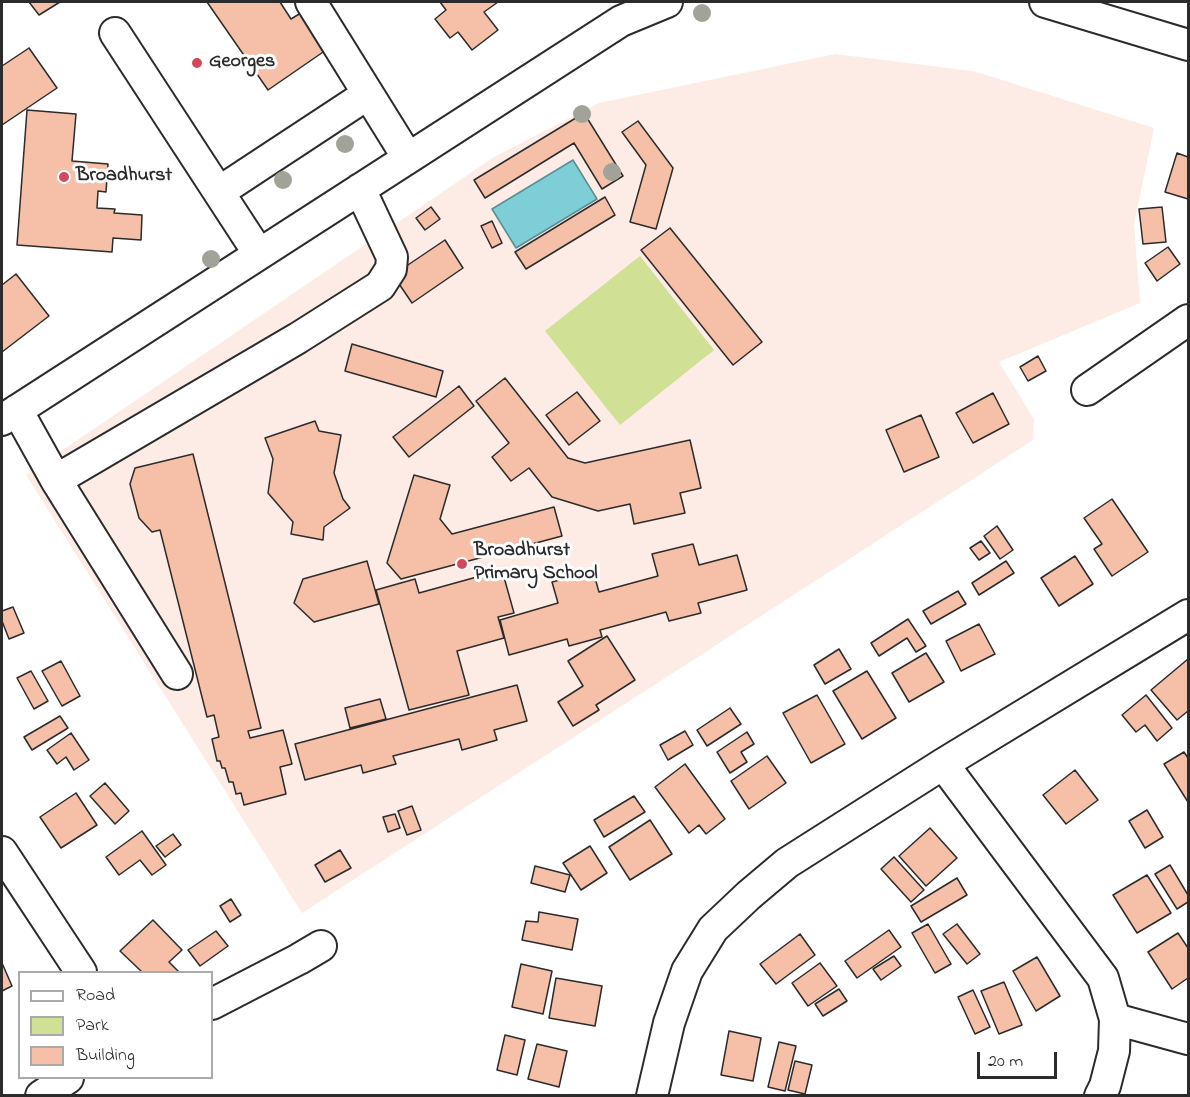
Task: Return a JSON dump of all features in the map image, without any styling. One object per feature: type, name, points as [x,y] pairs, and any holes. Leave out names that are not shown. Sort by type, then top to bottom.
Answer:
[{"type":"street","points":[[311,2],[408,158]]},
{"type":"street","points":[[177,674],[56,480],[9,415],[621,21],[667,2]]},
{"type":"street","points":[[1064,4],[1188,45]]},
{"type":"street","points":[[116,33],[259,254]]},
{"type":"street","points":[[219,192],[368,94]]},
{"type":"street","points":[[56,480],[298,338],[380,286],[391,269],[392,257],[360,189]]},
{"type":"street","points":[[1087,390],[1188,320]]},
{"type":"street","points":[[651,1095],[669,1023],[687,971],[713,929],[749,895],[787,863],[943,764],[1188,615]]},
{"type":"street","points":[[943,764],[1103,978],[1114,1019],[1114,1051],[1105,1086],[1100,1095]]},
{"type":"street","points":[[2,852],[80,971]]},
{"type":"street","points":[[213,1003],[321,946]]},
{"type":"street","points":[[1114,1019],[1188,1039]]},
{"type":"street","points":[[41,1095],[65,1079]]},
{"type":"shaded area","name":"Broadhurst Primary School","points":[[835,54],[973,71],[1154,128],[1134,224],[1140,303],[999,362],[1034,419],[1033,440],[302,913],[26,475],[494,157],[599,103]]},
{"type":"green space","points":[[640,256],[714,350],[620,425],[545,331]]},
{"type":"water","points":[[573,160],[597,199],[516,248],[492,209]]},
{"type":"building","points":[[29,2],[60,2],[39,15]]},
{"type":"building","points":[[207,2],[280,2],[291,19],[304,11],[329,48],[268,90]]},
{"type":"building","points":[[440,2],[498,2],[484,12],[498,30],[472,50],[458,32],[450,38],[435,19],[446,10]]},
{"type":"building","points":[[29,48],[57,88],[2,125],[2,66]]},
{"type":"building","name":"Broadhurst","points":[[27,110],[76,114],[72,161],[108,164],[106,192],[98,191],[97,208],[115,209],[114,213],[142,215],[141,240],[113,238],[112,252],[17,245]]},
{"type":"building","points":[[584,113],[623,176],[602,189],[574,143],[485,198],[474,180]]},
{"type":"building","points":[[638,121],[673,168],[656,229],[630,222],[646,165],[622,132]]},
{"type":"building","points":[[1177,153],[1188,157],[1188,199],[1165,192]]},
{"type":"building","points":[[605,197],[615,215],[526,269],[515,252]]},
{"type":"building","points":[[431,207],[440,219],[425,230],[416,218]]},
{"type":"building","points":[[1162,207],[1166,242],[1143,244],[1139,209]]},
{"type":"building","points":[[492,221],[502,243],[492,248],[481,226]]},
{"type":"building","points":[[670,228],[762,342],[733,365],[641,250]]},
{"type":"building","points":[[445,240],[463,268],[412,303],[393,275]]},
{"type":"building","points":[[1168,247],[1180,264],[1157,281],[1145,263]]},
{"type":"building","points":[[16,274],[49,316],[2,352],[2,285]]},
{"type":"building","points":[[352,344],[443,371],[436,397],[345,371]]},
{"type":"building","points":[[1038,356],[1046,371],[1028,381],[1020,367]]},
{"type":"building","points":[[505,378],[568,458],[585,463],[690,440],[701,488],[680,493],[685,513],[634,524],[630,504],[598,511],[552,497],[529,468],[511,481],[492,457],[509,443],[476,401]]},
{"type":"building","points":[[459,386],[474,406],[409,457],[393,437]]},
{"type":"building","points":[[577,392],[600,421],[569,445],[546,415]]},
{"type":"building","points":[[993,393],[1009,424],[973,443],[956,413]]},
{"type":"building","points":[[921,415],[939,457],[904,472],[886,430]]},
{"type":"building","points":[[315,421],[319,431],[341,435],[334,473],[343,499],[350,508],[324,527],[323,540],[291,534],[293,522],[268,493],[273,459],[265,438]]},
{"type":"building","points":[[193,454],[261,728],[248,731],[250,738],[283,730],[292,764],[280,767],[286,794],[244,805],[241,793],[236,794],[233,782],[229,782],[225,768],[222,768],[220,761],[217,761],[212,739],[219,737],[214,715],[207,717],[160,530],[152,532],[139,518],[130,484],[135,468]]},
{"type":"building","points":[[414,475],[450,485],[440,519],[452,534],[554,507],[562,536],[401,579],[387,563]]},
{"type":"building","points":[[1112,499],[1148,552],[1112,576],[1094,549],[1102,544],[1084,518]]},
{"type":"building","points":[[997,526],[1013,550],[1000,559],[984,536]]},
{"type":"building","points":[[981,541],[990,553],[979,560],[970,548]]},
{"type":"building","points":[[693,544],[699,565],[737,555],[747,590],[698,603],[701,613],[669,621],[666,612],[600,630],[602,637],[569,646],[567,639],[509,655],[500,620],[558,603],[552,582],[593,571],[599,592],[658,576],[652,554]]},
{"type":"building","points":[[1075,556],[1093,584],[1059,606],[1041,578]]},
{"type":"building","points":[[367,561],[379,604],[314,622],[294,603],[303,579]]},
{"type":"building","points":[[1006,561],[1014,573],[979,595],[972,583]]},
{"type":"building","points":[[502,570],[514,613],[498,617],[504,638],[457,651],[469,695],[409,710],[376,590],[415,579],[419,593]]},
{"type":"building","points":[[958,591],[966,604],[931,624],[923,611]]},
{"type":"building","points":[[13,607],[24,633],[9,639],[2,621],[2,611]]},
{"type":"building","points":[[908,619],[926,646],[916,652],[907,638],[879,656],[871,643]]},
{"type":"building","points":[[979,624],[995,654],[961,671],[946,641]]},
{"type":"building","points":[[607,636],[635,680],[596,705],[599,710],[573,726],[558,702],[583,686],[568,661]]},
{"type":"building","points":[[839,649],[851,669],[825,684],[814,665]]},
{"type":"building","points":[[926,653],[944,682],[909,702],[892,673]]},
{"type":"building","points":[[1188,659],[1188,711],[1177,720],[1151,690]]},
{"type":"building","points":[[61,661],[80,696],[62,706],[42,671]]},
{"type":"building","points":[[31,671],[48,701],[34,709],[17,678]]},
{"type":"building","points":[[867,671],[896,718],[862,739],[833,691]]},
{"type":"building","points":[[517,685],[527,721],[494,730],[497,740],[462,750],[459,739],[393,756],[396,764],[363,773],[361,765],[305,780],[295,744]]},
{"type":"building","points":[[817,695],[845,744],[811,763],[783,713]]},
{"type":"building","points":[[1146,695],[1172,728],[1157,741],[1145,725],[1136,732],[1122,715]]},
{"type":"building","points":[[380,699],[386,719],[350,728],[345,708]]},
{"type":"building","points":[[730,708],[741,724],[707,746],[697,730]]},
{"type":"building","points":[[60,716],[68,728],[32,750],[24,737]]},
{"type":"building","points":[[685,731],[693,745],[668,760],[660,745]]},
{"type":"building","points":[[747,732],[754,744],[741,752],[747,762],[730,773],[717,752]]},
{"type":"building","points":[[71,733],[89,760],[74,770],[66,757],[57,764],[47,750]]},
{"type":"building","points":[[1184,752],[1188,758],[1188,802],[1164,764]]},
{"type":"building","points":[[767,756],[786,783],[749,809],[731,781]]},
{"type":"building","points":[[685,764],[725,819],[706,834],[699,825],[689,833],[655,787]]},
{"type":"building","points":[[1075,770],[1098,800],[1066,824],[1043,795]]},
{"type":"building","points":[[105,783],[129,811],[115,824],[90,796]]},
{"type":"building","points":[[76,793],[97,825],[61,848],[40,817]]},
{"type":"building","points":[[634,796],[645,812],[604,837],[594,820]]},
{"type":"building","points":[[412,806],[421,830],[407,835],[398,811]]},
{"type":"building","points":[[1147,810],[1163,837],[1145,848],[1129,821]]},
{"type":"building","points":[[395,814],[400,828],[388,832],[383,817]]},
{"type":"building","points":[[650,820],[672,854],[630,880],[609,847]]},
{"type":"building","points":[[930,828],[957,858],[926,886],[899,856]]},
{"type":"building","points":[[142,831],[166,865],[152,875],[140,860],[119,875],[106,857]]},
{"type":"building","points":[[173,834],[181,845],[165,857],[156,846]]},
{"type":"building","points":[[590,846],[607,873],[581,890],[563,863]]},
{"type":"building","points":[[340,850],[351,868],[325,882],[315,865]]},
{"type":"building","points":[[894,857],[924,890],[911,902],[881,869]]},
{"type":"building","points":[[1170,865],[1188,895],[1188,902],[1177,909],[1155,874]]},
{"type":"building","points":[[535,866],[570,875],[565,892],[531,883]]},
{"type":"building","points":[[1147,875],[1171,913],[1137,933],[1113,895]]},
{"type":"building","points":[[957,878],[967,895],[921,922],[911,906]]},
{"type":"building","points":[[231,899],[241,915],[230,922],[220,906]]},
{"type":"building","points":[[539,912],[578,919],[572,950],[522,940],[526,921],[538,922]]},
{"type":"building","points":[[153,920],[182,950],[169,962],[178,971],[141,971],[120,951]]},
{"type":"building","points":[[928,924],[951,964],[935,973],[912,933]]},
{"type":"building","points":[[957,924],[980,954],[967,964],[943,934]]},
{"type":"building","points":[[889,930],[901,947],[857,978],[845,961]]},
{"type":"building","points":[[216,931],[228,946],[200,966],[188,950]]},
{"type":"building","points":[[1178,933],[1188,948],[1188,978],[1172,989],[1148,952]]},
{"type":"building","points":[[800,934],[815,955],[776,984],[760,964]]},
{"type":"building","points":[[894,956],[901,966],[881,980],[873,969]]},
{"type":"building","points":[[1037,957],[1060,996],[1036,1011],[1013,971]]},
{"type":"building","points":[[2,963],[12,986],[2,991]]},
{"type":"building","points":[[820,963],[837,986],[808,1006],[792,983]]},
{"type":"building","points":[[521,964],[552,971],[543,1014],[512,1007]]},
{"type":"building","points":[[556,978],[602,986],[595,1026],[549,1018]]},
{"type":"building","points":[[1004,982],[1022,1025],[999,1034],[981,991]]},
{"type":"building","points":[[839,989],[847,1001],[823,1016],[815,1004]]},
{"type":"building","points":[[973,990],[990,1027],[975,1034],[958,997]]},
{"type":"building","points":[[729,1031],[761,1038],[753,1081],[721,1075]]},
{"type":"building","points":[[505,1035],[525,1040],[517,1075],[497,1070]]},
{"type":"building","points":[[779,1042],[796,1046],[785,1091],[768,1087]]},
{"type":"building","points":[[537,1044],[567,1051],[559,1087],[528,1079]]},
{"type":"building","points":[[795,1061],[812,1065],[805,1094],[788,1090]]},
{"type":"place","name":"Georges","points":[[197,63]]},
{"type":"place","name":"Broadhurst","points":[[64,177]]},
{"type":"place","name":"Broadhurst Primary School","points":[[462,564]]}]
